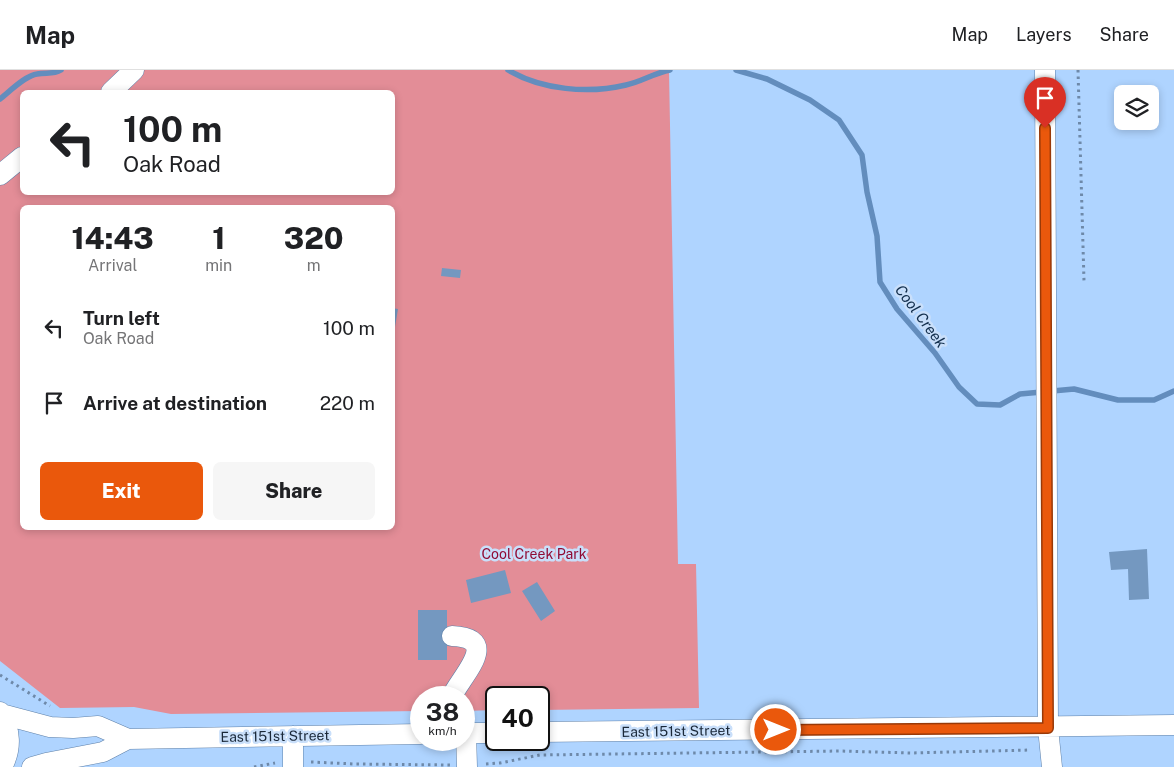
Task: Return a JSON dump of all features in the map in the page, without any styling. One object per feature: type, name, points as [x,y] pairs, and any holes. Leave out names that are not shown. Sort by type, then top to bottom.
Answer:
[{"type":"street","points":[[113,90],[134,70]]},
{"type":"street","points":[[1045,70],[1048,728],[1051,759]]},
{"type":"street","points":[[0,175],[20,159]]},
{"type":"street","points":[[452,636],[466,638],[473,642],[477,649],[473,666],[459,686]]},
{"type":"street","points":[[1,713],[9,736],[9,748],[2,767]]},
{"type":"street","name":"East 151st Street","points":[[1,713],[50,727],[98,726],[128,739],[410,734]]},
{"type":"street","name":"East 151st Street","points":[[550,732],[1048,728],[1174,725]]},
{"type":"street","points":[[293,736],[293,765]]},
{"type":"street","name":"East 151st Street","points":[[32,767],[46,762],[103,752],[128,739]]},
{"type":"street","points":[[466,751],[467,766]]},
{"type":"path","points":[[1078,70],[1084,281]]},
{"type":"path","points":[[0,675],[56,710]]},
{"type":"path","points":[[254,767],[268,763],[293,765],[467,766],[500,763],[540,755],[839,751],[910,753],[1002,750],[1051,759]]},
{"type":"green space","name":"Cool Creek Park","points":[[0,70],[669,70],[678,564],[696,564],[699,708],[550,710],[550,686],[485,686],[485,710],[475,711],[475,686],[410,686],[410,711],[171,714],[134,707],[60,708],[0,661]]},
{"type":"building","points":[[442,268],[461,270],[460,278],[441,276]]},
{"type":"building","points":[[395,308],[398,309],[395,327]]},
{"type":"building","points":[[1147,549],[1149,599],[1129,600],[1128,569],[1111,570],[1109,552]]},
{"type":"building","points":[[505,570],[511,593],[471,603],[466,580]]},
{"type":"building","points":[[537,582],[555,611],[541,621],[522,591]]},
{"type":"building","points":[[418,610],[447,610],[447,660],[418,660]]},
{"type":"waterway","points":[[0,99],[28,77],[61,70]]},
{"type":"waterway","name":"Cool Creek","points":[[508,70],[521,77],[550,86],[581,89],[611,88],[626,85],[670,70]]},
{"type":"waterway","name":"Cool Creek","points":[[736,70],[767,79],[810,100],[839,120],[862,155],[867,192],[877,236],[880,282],[897,309],[935,353],[959,387],[977,404],[1000,405],[1020,394],[1074,389],[1118,400],[1154,400],[1174,391]]},
{"type":"route","points":[[776,730],[1048,728],[1045,128]]}]
